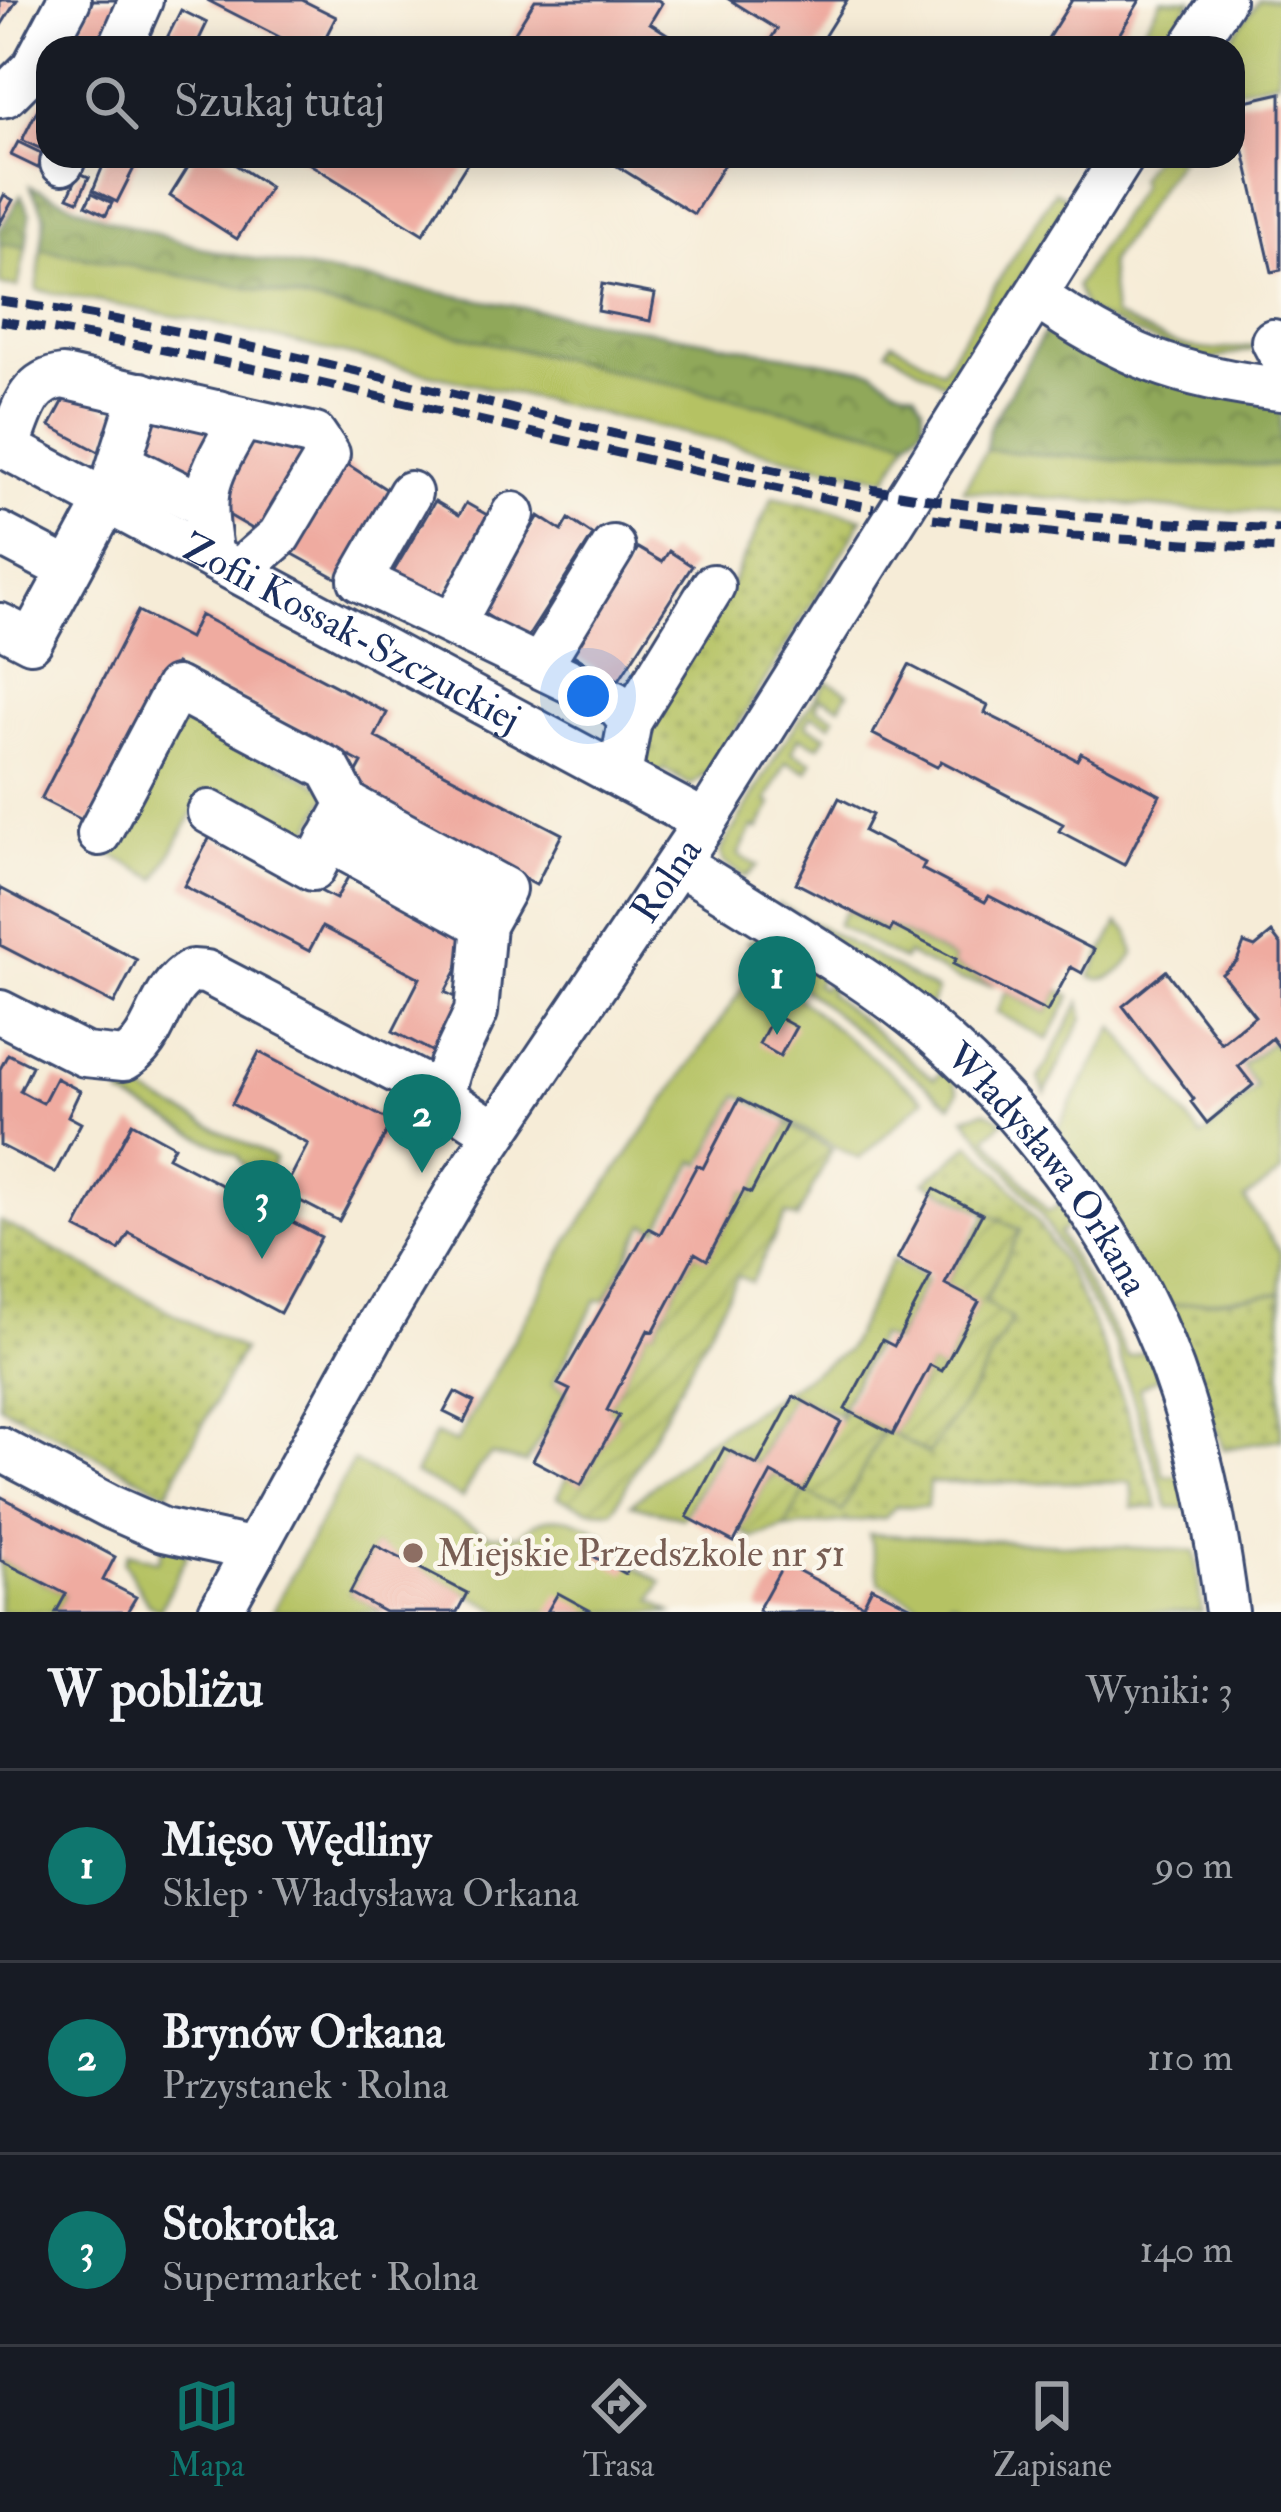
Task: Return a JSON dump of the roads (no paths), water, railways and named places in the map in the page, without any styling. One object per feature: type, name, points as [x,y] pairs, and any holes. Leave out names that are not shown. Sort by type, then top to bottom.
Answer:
[{"type":"street","points":[[50,36],[69,0]]},
{"type":"street","points":[[126,36],[142,0]]},
{"type":"street","points":[[1199,36],[1223,0]]},
{"type":"street","points":[[3,96],[36,62]]},
{"type":"street","name":"Rolna","points":[[220,1612],[375,1330],[495,1132],[705,822],[1116,168]]},
{"type":"street","points":[[1036,296],[1093,334],[1171,370],[1281,389]]},
{"type":"street","points":[[4,446],[26,400],[46,379],[63,377],[141,394],[218,412],[315,435],[328,454],[279,536],[226,564],[205,506],[207,479],[235,430],[218,412]]},
{"type":"street","points":[[0,625],[31,640],[114,482],[141,394]]},
{"type":"street","name":"Zofii Kossak-Szczuckiej","points":[[4,446],[114,482],[226,564],[705,822]]},
{"type":"street","points":[[114,482],[205,506]]},
{"type":"street","points":[[410,493],[360,580],[615,703],[629,721]]},
{"type":"street","points":[[454,623],[513,514]]},
{"type":"street","points":[[0,534],[69,570]]},
{"type":"street","points":[[540,666],[613,547]]},
{"type":"street","points":[[620,775],[629,721],[713,586]]},
{"type":"street","points":[[99,834],[176,688],[329,769],[338,822],[313,869],[209,812]]},
{"type":"street","points":[[338,822],[504,889],[484,925],[476,1012],[442,1096]]},
{"type":"street","name":"Władysława Orkana","points":[[677,863],[872,986],[939,1039],[1033,1134],[1082,1198],[1153,1322],[1181,1399],[1215,1522],[1226,1612]]},
{"type":"street","points":[[0,1012],[85,1055],[124,1059],[143,1044],[169,989],[192,971],[206,972],[442,1096],[495,1132]]},
{"type":"street","points":[[0,1449],[163,1530],[255,1550]]},
{"type":"railway","points":[[0,301],[222,341],[661,445],[882,491],[1031,512],[1281,529]]},
{"type":"railway","points":[[0,321],[220,361],[874,508]]},
{"type":"railway","points":[[933,518],[1073,536],[1281,549]]},
{"type":"place","name":"Mięso Wędliny","points":[[777,1035]]},
{"type":"place","name":"Brynów Orkana","points":[[422,1173]]},
{"type":"place","name":"Stokrotka","points":[[262,1259]]},
{"type":"place","name":"Miejskie Przedszkole nr 51","points":[[413,1553]]}]
